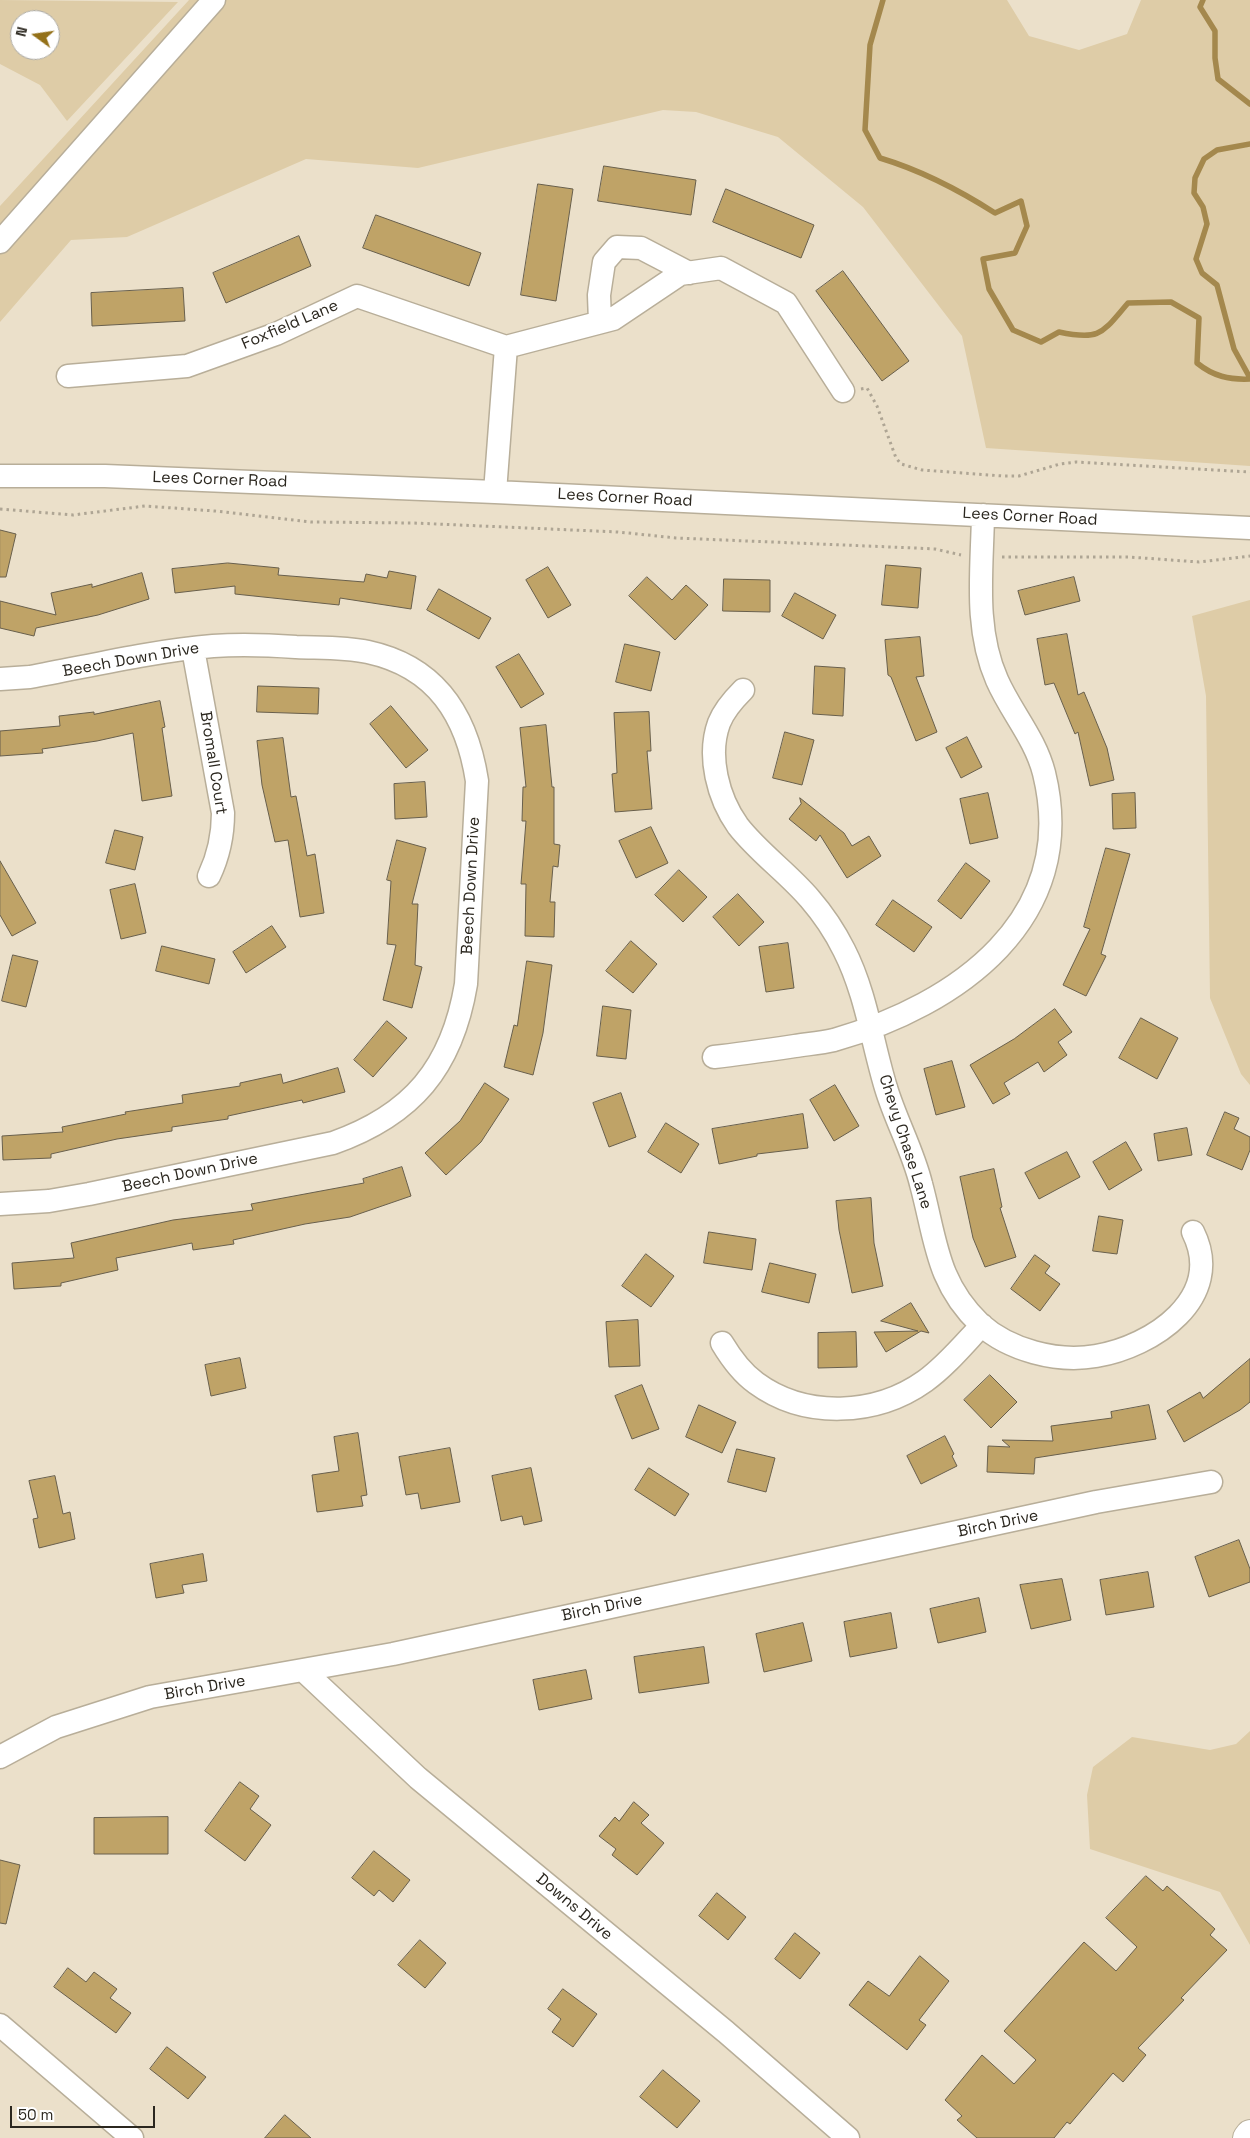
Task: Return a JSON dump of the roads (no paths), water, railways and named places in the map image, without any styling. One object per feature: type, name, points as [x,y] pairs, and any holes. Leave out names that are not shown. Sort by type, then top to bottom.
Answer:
[{"type":"highway","points":[[1247,2138],[1250,2134]]},
{"type":"street","points":[[0,242],[214,0]]},
{"type":"street","points":[[600,322],[599,295],[604,262],[617,246],[641,248],[689,273]]},
{"type":"street","points":[[495,492],[506,347],[613,319],[680,274],[721,268],[786,303],[843,391]]},
{"type":"street","name":"Foxfield Lane","points":[[68,376],[187,366],[276,334],[357,296],[506,347]]},
{"type":"street","name":"Lees Corner Road","points":[[0,476],[105,476],[495,492],[1250,528]]},
{"type":"street","points":[[714,1057],[831,1041],[871,1028],[936,998],[980,968],[994,955],[1018,926],[1036,892],[1042,873],[1049,833],[1048,793],[1037,752],[1006,698],[990,663],[982,624],[983,515]]},
{"type":"street","name":"Beech Down Drive","points":[[0,679],[30,677],[193,648],[248,644],[367,652],[401,663],[416,672],[429,682],[452,707],[460,720],[472,750],[477,781],[466,984],[461,1014],[451,1043],[437,1069],[419,1092],[384,1120],[359,1134],[333,1143],[89,1194],[49,1201],[0,1204]]},
{"type":"street","name":"Bromall Court","points":[[193,648],[224,813],[221,843],[209,876]]},
{"type":"street","name":"Chevy Chase Lane","points":[[743,690],[728,705],[719,722],[714,739],[714,757],[720,788],[738,825],[756,846],[806,894],[829,925],[844,951],[856,980],[871,1028],[886,1089],[921,1182],[938,1258],[950,1284],[966,1308],[982,1326],[1000,1338],[1027,1350],[1049,1356],[1095,1357],[1128,1348],[1165,1327],[1180,1314],[1196,1292],[1201,1275],[1202,1258],[1193,1232]]},
{"type":"street","points":[[722,1343],[735,1363],[754,1382],[769,1392],[809,1406],[853,1409],[874,1405],[906,1393],[925,1381],[943,1366],[982,1326]]},
{"type":"street","name":"Birch Drive","points":[[0,1757],[56,1727],[150,1697],[393,1654],[1096,1502],[1211,1482]]},
{"type":"street","name":"Downs Drive","points":[[304,1671],[418,1778],[726,2032],[848,2138]]},
{"type":"street","points":[[0,2025],[132,2138]]},
{"type":"waterway","points":[[883,0],[870,45],[865,130],[880,158],[910,168],[939,181],[995,213],[1021,201],[1027,226],[1015,253],[983,259],[989,289],[1013,330],[1041,342],[1059,332],[1073,335],[1092,335],[1106,328],[1128,303],[1171,302],[1199,318],[1197,363],[1209,371],[1222,376],[1235,379],[1250,379]]},
{"type":"waterway","points":[[1203,0],[1200,7],[1215,31],[1215,58],[1218,79],[1250,104]]},
{"type":"waterway","points":[[1250,144],[1217,150],[1204,159],[1195,178],[1194,193],[1203,207],[1207,224],[1196,259],[1202,273],[1217,285],[1234,349],[1250,378]]}]
